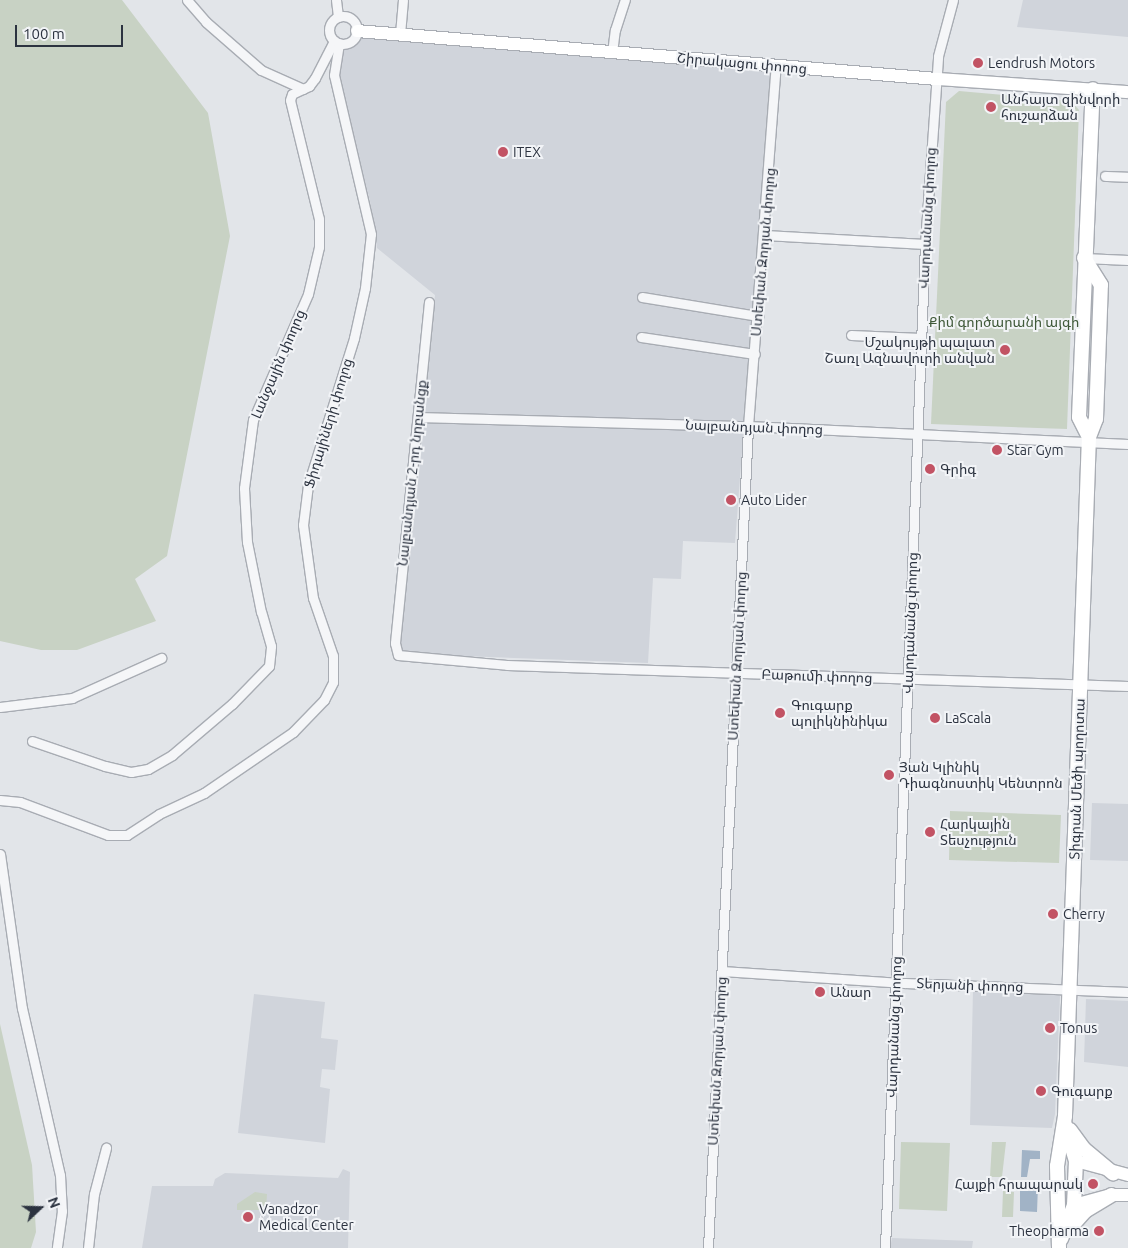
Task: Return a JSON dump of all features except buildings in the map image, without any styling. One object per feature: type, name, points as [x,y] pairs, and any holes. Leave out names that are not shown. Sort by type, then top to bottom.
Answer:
[{"type":"main road","points":[[1084,258],[1093,89]]},
{"type":"main road","name":"Տիգրան Մեծի պողոտա","points":[[1060,1245],[1056,1199],[1057,1166],[1064,1121],[1089,440],[1096,419],[1101,285],[1084,258]]},
{"type":"main road","points":[[1064,1121],[1084,1149],[1113,1173]]},
{"type":"main road","name":"Տիգրան Մեծի պողոտա","points":[[1060,1245],[1074,1205],[1076,1161],[1064,1121]]},
{"type":"main road","points":[[1057,1166],[1062,1158],[1076,1161]]},
{"type":"main road","points":[[1060,1245],[1085,1211],[1112,1195]]},
{"type":"main road","points":[[1056,1199],[1062,1207],[1074,1205]]},
{"type":"street","points":[[187,0],[206,22],[261,70],[304,89]]},
{"type":"street","points":[[336,0],[338,17],[330,27],[337,42],[351,42],[357,31],[351,19],[338,17]]},
{"type":"street","points":[[400,34],[403,0]]},
{"type":"street","points":[[612,52],[615,30],[625,0]]},
{"type":"street","name":"Վարդանանց փողոց","points":[[885,1248],[925,244],[938,56],[954,0]]},
{"type":"street","name":"Շիրակացու փողոց","points":[[357,31],[936,79],[1128,92]]},
{"type":"street","name":"Լանջային փողոց","points":[[32,741],[105,766],[131,772],[148,769],[172,755],[232,704],[269,666],[272,646],[261,612],[247,542],[244,488],[253,420],[308,294],[319,247],[319,219],[290,100],[292,94],[304,89],[315,78],[337,42]]},
{"type":"street","name":"Ֆիդայիների փողոց","points":[[0,800],[20,802],[108,835],[127,835],[159,814],[204,793],[287,736],[324,700],[333,682],[333,656],[313,598],[303,525],[308,484],[358,321],[365,288],[371,234],[334,76],[337,42]]},
{"type":"street","name":"Ստեփան Զորյան փողոց","points":[[708,1248],[748,426],[765,235],[776,65]]},
{"type":"street","points":[[1105,176],[1128,178]]},
{"type":"street","points":[[765,235],[925,244]]},
{"type":"street","points":[[1084,258],[1128,260]]},
{"type":"street","points":[[642,297],[758,316]]},
{"type":"street","name":"Նալբանդյան 2-րդ նրբանցք","points":[[395,643],[429,302]]},
{"type":"street","points":[[851,334],[921,338]]},
{"type":"street","points":[[642,337],[755,354]]},
{"type":"street","name":"Նալբանդյան փողոց","points":[[418,418],[748,426],[917,435],[1089,440],[1128,444]]},
{"type":"street","name":"Բաթումի փողոց","points":[[395,643],[398,655],[404,658],[736,673],[1128,686]]},
{"type":"street","points":[[0,706],[72,698],[161,658]]},
{"type":"street","points":[[0,854],[22,1008],[60,1175],[62,1211],[57,1248]]},
{"type":"street","name":"Տերյանի փողոց","points":[[722,971],[895,983],[1128,992]]},
{"type":"street","points":[[88,1248],[94,1194],[106,1148]]},
{"type":"street","points":[[1076,1161],[1113,1173],[1128,1175]]},
{"type":"street","points":[[1074,1205],[1112,1195],[1128,1195]]},
{"type":"shaded area","points":[[1023,0],[1128,0],[1128,37],[1017,27]]},
{"type":"shaded area","points":[[365,37],[765,67],[771,73],[735,543],[683,541],[681,579],[653,578],[648,663],[406,654],[399,648],[435,295],[377,248],[370,201],[337,75],[344,50]]},
{"type":"shaded area","points":[[1092,803],[1128,804],[1128,861],[1090,860]]},
{"type":"shaded area","points":[[973,990],[1054,992],[1060,996],[1055,1114],[1052,1128],[970,1125]]},
{"type":"shaded area","points":[[254,994],[325,1002],[321,1038],[338,1040],[335,1070],[322,1069],[320,1087],[330,1089],[325,1143],[238,1133]]},
{"type":"shaded area","points":[[1086,999],[1128,1001],[1128,1067],[1084,1062]]},
{"type":"shaded area","name":"Vanadzor Medical Center","points":[[343,1169],[350,1172],[348,1248],[142,1248],[152,1186],[213,1186],[215,1179],[225,1173],[338,1178]]},
{"type":"shaded area","points":[[892,1238],[973,1241],[972,1248],[890,1248]]},
{"type":"green space","points":[[0,0],[122,0],[208,113],[230,236],[167,556],[135,579],[156,621],[77,650],[41,650],[0,641]]},
{"type":"green space","name":"Քիմ գործարանի այգի","points":[[959,91],[1071,101],[1079,110],[1067,429],[931,424],[946,102]]},
{"type":"green space","points":[[950,811],[1061,815],[1059,863],[949,860]]},
{"type":"green space","points":[[0,1024],[32,1165],[36,1232],[31,1248],[0,1248]]},
{"type":"green space","points":[[901,1142],[950,1143],[947,1211],[899,1209]]},
{"type":"green space","points":[[992,1142],[1006,1142],[1002,1177],[990,1177]]},
{"type":"green space","points":[[1003,1191],[1014,1192],[1013,1217],[1002,1217]]},
{"type":"green space","points":[[255,1192],[267,1194],[266,1210],[237,1210],[237,1204]]},
{"type":"water","points":[[1022,1150],[1040,1151],[1040,1159],[1030,1159],[1027,1177],[1021,1177]]},
{"type":"water","points":[[1032,1186],[1038,1186],[1037,1212],[1020,1211],[1020,1191],[1032,1191]]},
{"type":"place","name":"Lendrush Motors","points":[[978,63]]},
{"type":"place","name":"Անհայտ զինվորի հուշարձան","points":[[991,107]]},
{"type":"place","name":"ITEX","points":[[503,152]]},
{"type":"place","name":"Մշակույթի պալատ Շառլ Ազնավուրի անվան","points":[[1005,350]]},
{"type":"place","name":"Star Gym","points":[[997,450]]},
{"type":"place","name":"Գրիգ","points":[[930,469]]},
{"type":"place","name":"Auto Lider","points":[[731,500]]},
{"type":"place","name":"Գուգարք պոլիկնինիկա","points":[[780,713]]},
{"type":"place","name":"LaScala","points":[[935,718]]},
{"type":"place","name":"Յան Կլինիկ Դիագնոստիկ Կենտրոն","points":[[889,775]]},
{"type":"place","name":"Հարկային Տեսչություն","points":[[930,832]]},
{"type":"place","name":"Cherry","points":[[1053,914]]},
{"type":"place","name":"Անար","points":[[820,992]]},
{"type":"place","name":"Tonus","points":[[1050,1028]]},
{"type":"place","name":"Գուգարք","points":[[1041,1091]]},
{"type":"place","name":"Հայքի հրապարակ","points":[[1093,1184]]},
{"type":"place","name":"Vanadzor Medical Center","points":[[248,1217]]},
{"type":"place","name":"Theopharma","points":[[1099,1231]]}]
